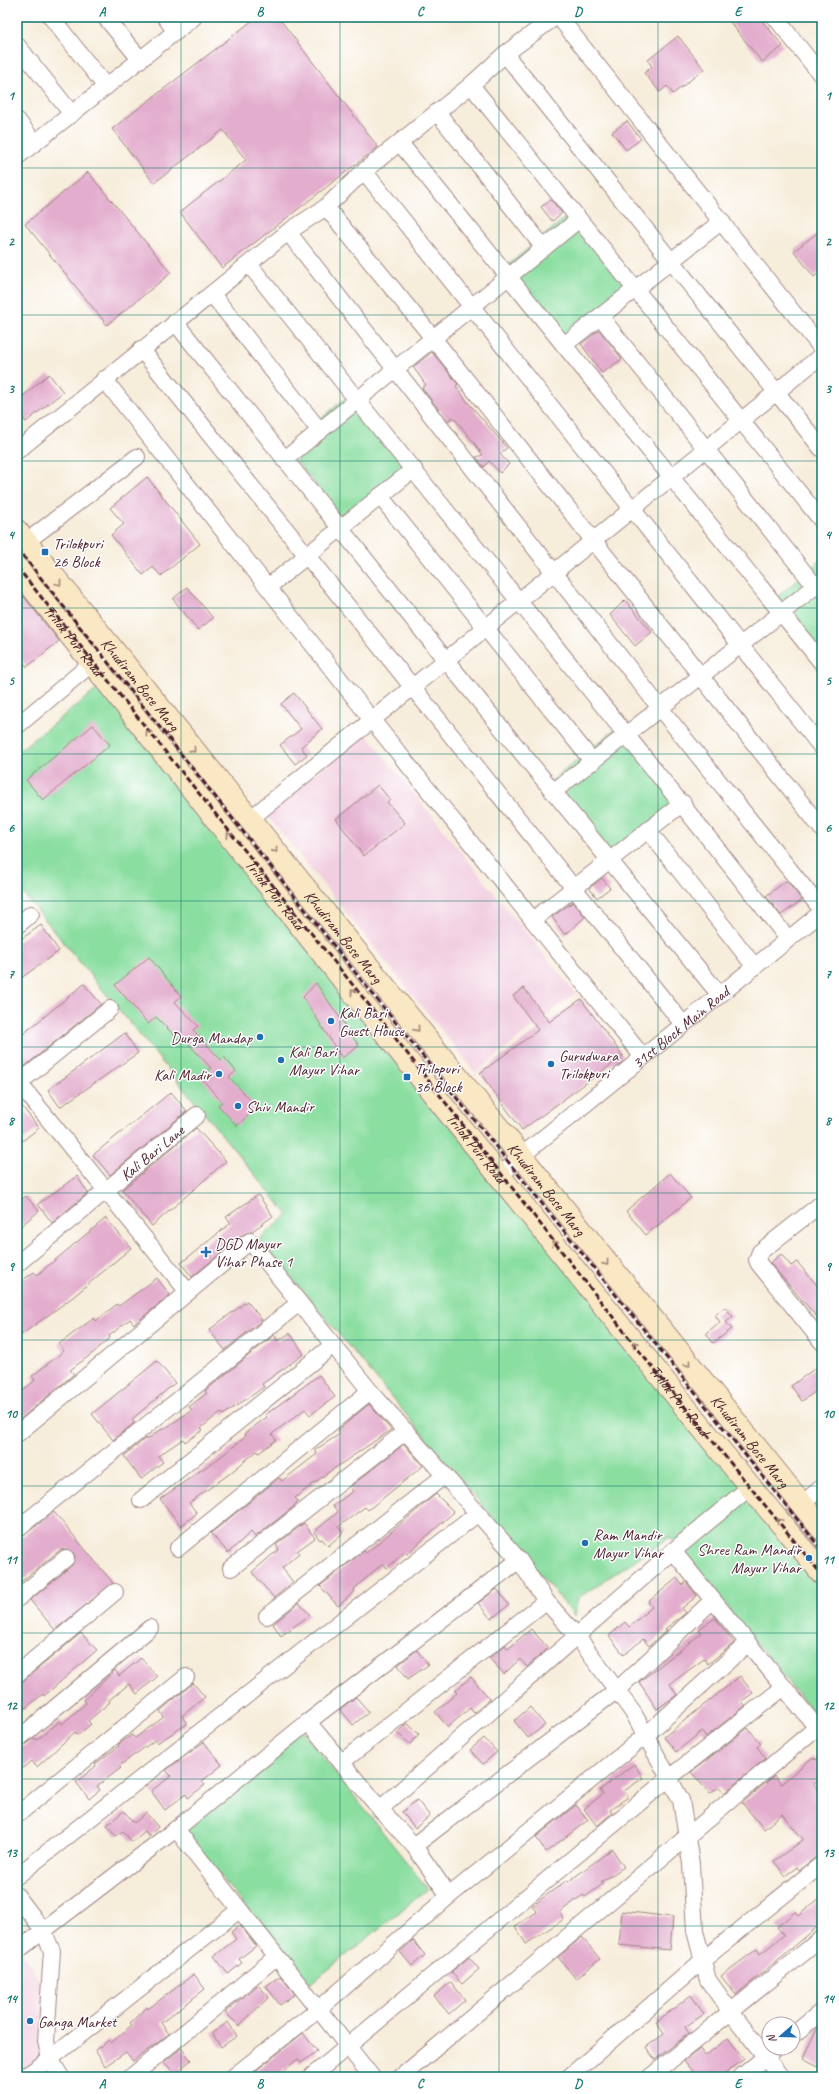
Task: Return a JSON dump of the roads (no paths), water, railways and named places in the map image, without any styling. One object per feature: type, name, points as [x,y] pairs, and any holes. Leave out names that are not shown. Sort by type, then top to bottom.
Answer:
[{"type":"street","points":[[51,17],[106,86]]},
{"type":"street","points":[[105,17],[140,59]]},
{"type":"street","points":[[164,17],[176,32]]},
{"type":"street","points":[[17,157],[194,17]]},
{"type":"street","points":[[17,451],[141,349],[288,232],[326,207],[364,171],[471,85],[505,54],[555,17]]},
{"type":"street","points":[[559,17],[822,349]]},
{"type":"street","points":[[775,17],[822,76]]},
{"type":"street","points":[[17,45],[72,114]]},
{"type":"street","points":[[505,54],[822,450]]},
{"type":"street","points":[[471,85],[578,220],[822,521]]},
{"type":"street","points":[[438,112],[544,248]]},
{"type":"street","points":[[17,120],[35,143]]},
{"type":"street","points":[[400,143],[822,663]]},
{"type":"street","points":[[364,171],[471,308],[822,748]]},
{"type":"street","points":[[326,207],[433,338],[593,541],[702,675],[822,829]]},
{"type":"street","points":[[284,460],[578,220]]},
{"type":"street","points":[[564,345],[722,221]]},
{"type":"street","points":[[288,232],[660,708],[822,911]]},
{"type":"street","points":[[249,264],[518,601],[683,803],[788,939]]},
{"type":"street","points":[[212,294],[320,431]]},
{"type":"street","points":[[553,792],[819,583],[706,449],[600,316]]},
{"type":"street","points":[[175,322],[284,460],[340,527],[445,659],[719,994]]},
{"type":"street","points":[[141,349],[683,1024]]},
{"type":"street","points":[[250,819],[445,659],[486,628],[593,541],[631,508],[822,355]]},
{"type":"street","points":[[104,379],[372,720],[643,1057]]},
{"type":"street","points":[[22,537],[137,457]]},
{"type":"street","points":[[268,587],[340,527],[414,469]]},
{"type":"street","points":[[380,496],[592,762]]},
{"type":"street","name":"Khudiram Bose Marg","points":[[22,537],[520,1157],[822,1529]]},
{"type":"street","name":"Trilok Puri Road","points":[[17,568],[500,1176],[822,1573]]},
{"type":"street","points":[[17,726],[110,648]]},
{"type":"street","points":[[533,920],[683,803]]},
{"type":"street","points":[[648,830],[755,967]]},
{"type":"street","name":"31st Block Main Road","points":[[500,1176],[520,1157],[822,911]]},
{"type":"street","points":[[17,926],[31,914]]},
{"type":"street","points":[[110,1009],[20,1083],[188,1292]]},
{"type":"street","name":"Kali Bari Lane","points":[[17,1264],[105,1189],[197,1115]]},
{"type":"street","points":[[822,1203],[760,1252],[757,1260],[822,1342]]},
{"type":"street","points":[[17,1434],[250,1241],[370,1391],[519,1560],[546,1601],[577,1636],[634,1714],[681,1800],[692,1864],[695,1931],[708,1980],[730,2012],[761,2044]]},
{"type":"street","points":[[17,1529],[299,1302]]},
{"type":"street","points":[[140,1500],[333,1346]]},
{"type":"street","points":[[178,1548],[370,1391]]},
{"type":"street","points":[[231,1568],[406,1431]]},
{"type":"street","points":[[266,1616],[444,1476]]},
{"type":"street","points":[[380,1809],[673,1551],[750,1486]]},
{"type":"street","points":[[802,1504],[822,1487]]},
{"type":"street","points":[[17,1876],[216,1717],[292,1660],[477,1514]]},
{"type":"street","points":[[401,2077],[687,1836],[820,1728],[784,1687],[673,1551]]},
{"type":"street","points":[[17,1600],[66,1558]]},
{"type":"street","points":[[17,1951],[176,1829],[308,1722],[519,1560]]},
{"type":"street","points":[[17,1674],[115,1592]]},
{"type":"street","points":[[414,1846],[617,1690],[713,1600]]},
{"type":"street","points":[[342,1762],[546,1601]]},
{"type":"street","points":[[17,1740],[150,1628]]},
{"type":"street","points":[[233,2077],[319,2009],[449,1896],[646,1735],[748,1643]]},
{"type":"street","points":[[17,1815],[186,1677]]},
{"type":"street","points":[[311,2077],[669,1778],[784,1687]]},
{"type":"street","points":[[308,1722],[380,1809],[414,1846],[449,1896]]},
{"type":"street","points":[[176,1829],[372,2077]]},
{"type":"street","points":[[569,2077],[703,1960],[822,1864]]},
{"type":"street","points":[[17,1896],[43,1930],[52,1951],[46,2041],[50,2059],[61,2077]]},
{"type":"street","points":[[24,2077],[50,2059],[239,1910]]},
{"type":"street","points":[[650,2077],[822,1938]]},
{"type":"street","points":[[131,2077],[276,1957]]},
{"type":"street","points":[[801,2028],[822,2011]]},
{"type":"street","points":[[741,2077],[766,2056]]},
{"type":"street","points":[[771,2056],[780,2077]]},
{"type":"railway","points":[[17,548],[358,976],[822,1550]]},
{"type":"railway","points":[[17,567],[385,1025],[648,1362],[822,1575]]},
{"type":"place","name":"Trilokpuri 26 Block","points":[[45,552]]},
{"type":"place","name":"Kali Bari Guest House","points":[[331,1021]]},
{"type":"place","name":"Durga Mandap","points":[[260,1037]]},
{"type":"place","name":"Kali Bari Mayur Vihar","points":[[281,1060]]},
{"type":"place","name":"Gurudwara Trilokpuri","points":[[551,1064]]},
{"type":"place","name":"Kali Madir","points":[[219,1074]]},
{"type":"place","name":"Trilopuri 36 Block","points":[[407,1077]]},
{"type":"place","name":"Shiv Mandir","points":[[238,1106]]},
{"type":"place","name":"DGD Mayur Vihar Phase 1","points":[[206,1252]]},
{"type":"place","name":"Ram Mandir Mayur Vihar","points":[[585,1543]]},
{"type":"place","name":"Shree Ram Mandir Mayur Vihar","points":[[809,1558]]},
{"type":"place","name":"Ganga Market","points":[[30,2021]]}]
